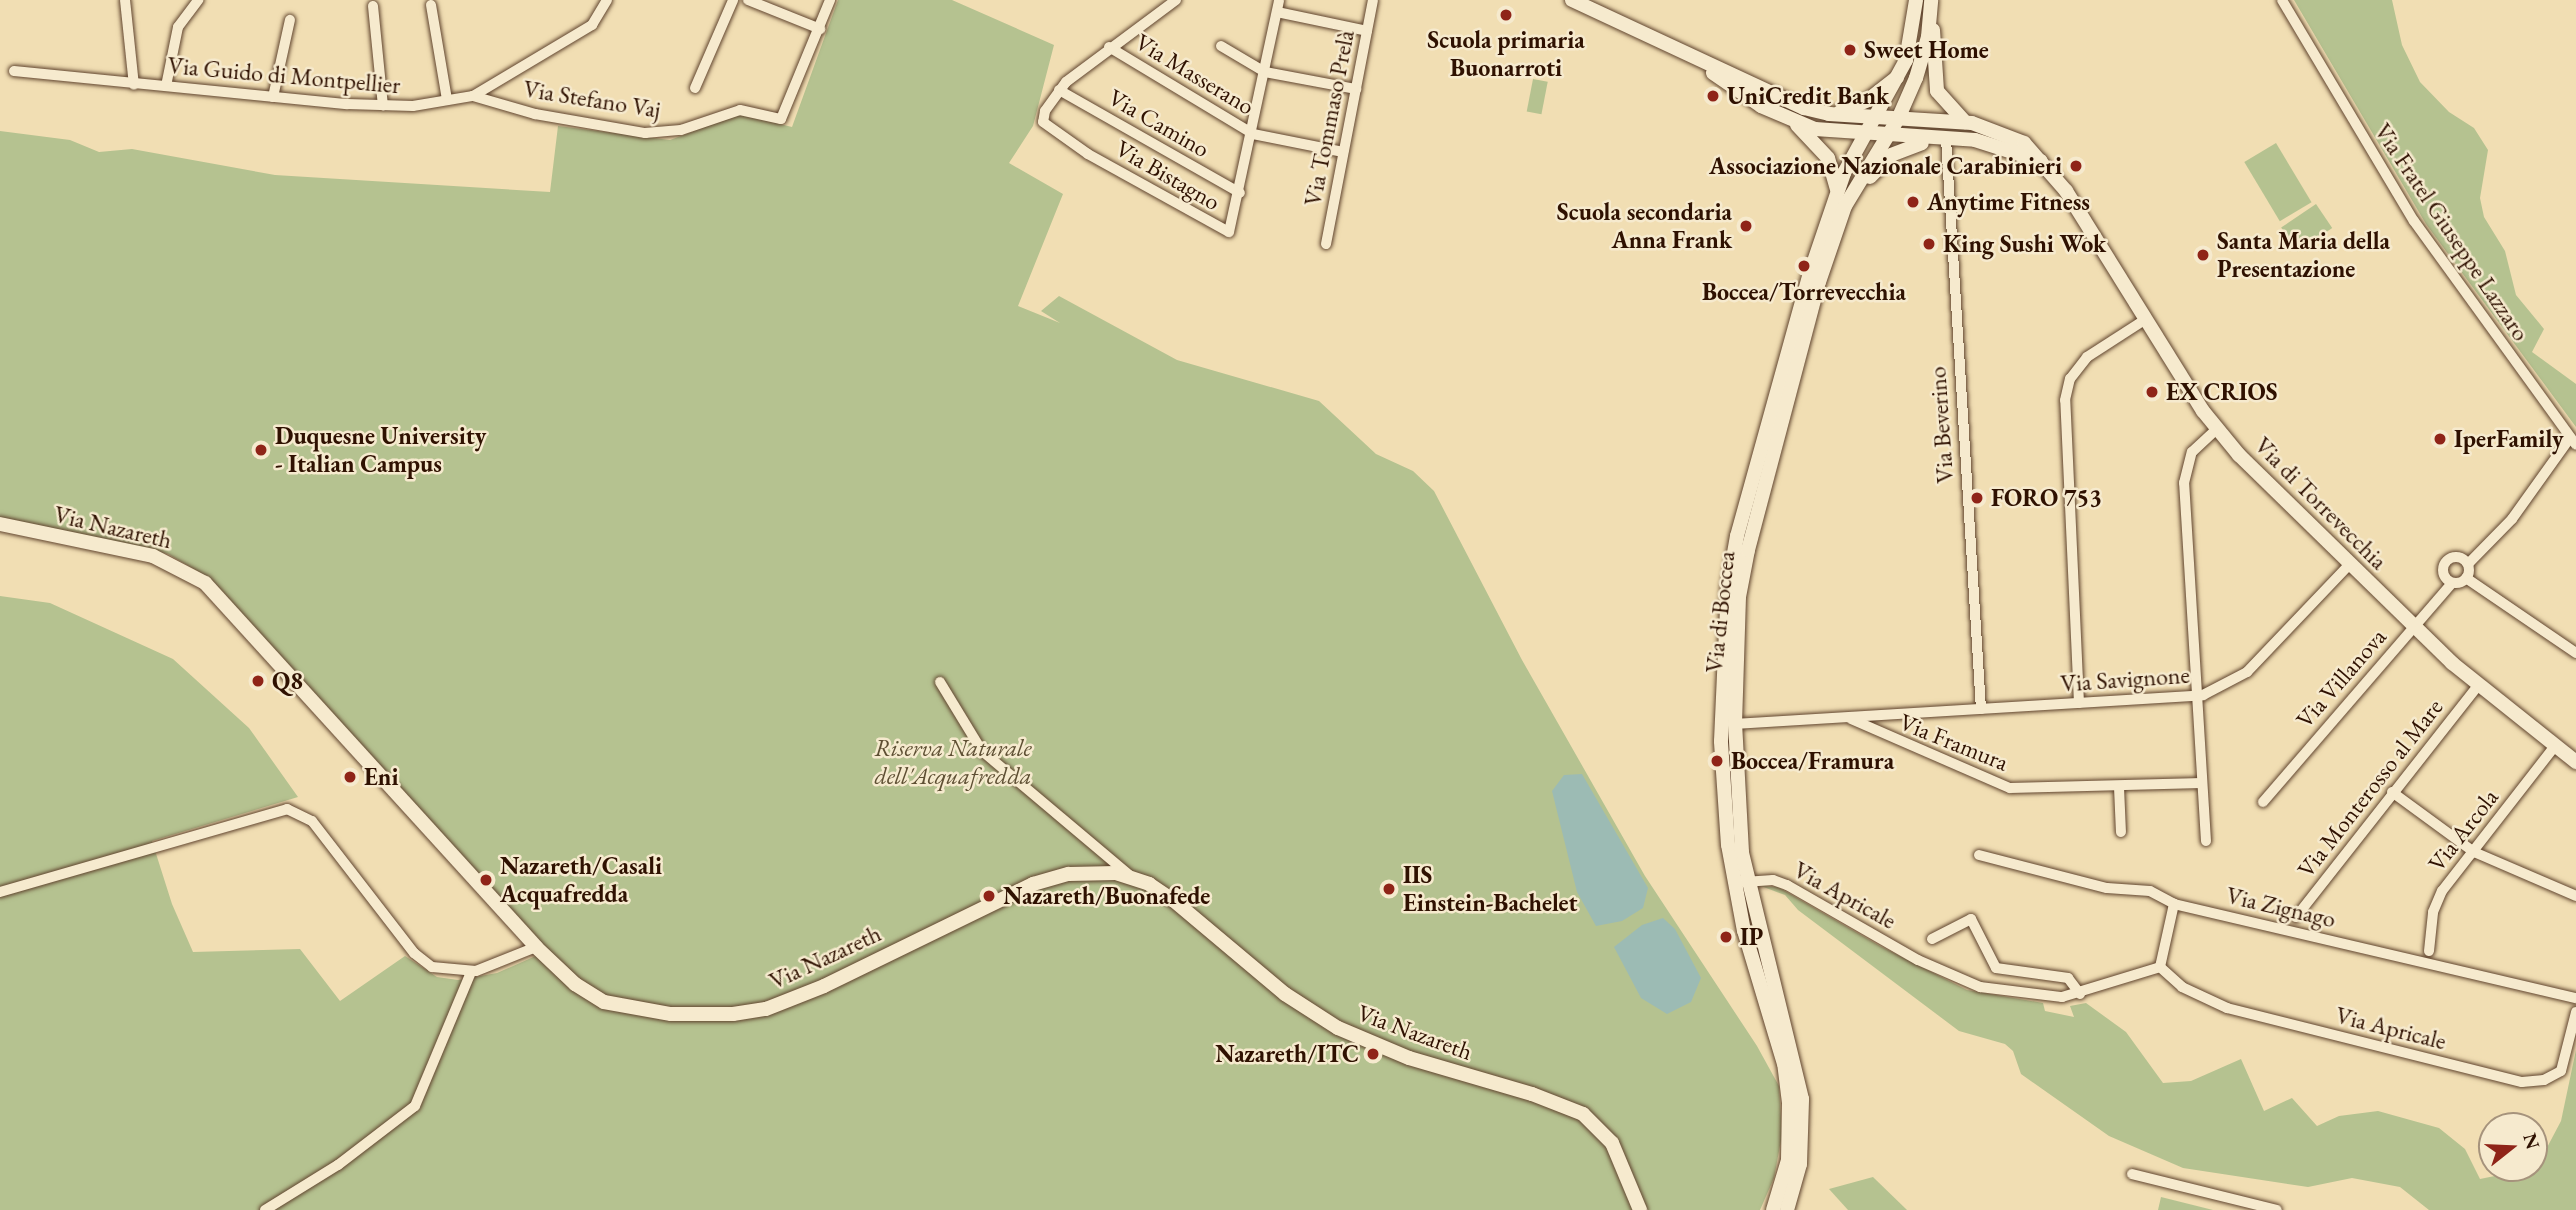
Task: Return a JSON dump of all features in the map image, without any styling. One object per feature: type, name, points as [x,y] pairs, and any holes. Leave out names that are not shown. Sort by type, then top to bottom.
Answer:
[{"type":"main road","points":[[1572,0],[1702,64],[1745,96],[1796,124],[1828,158],[1837,190]]},
{"type":"main road","points":[[1920,3],[1937,91],[1965,122]]},
{"type":"main road","name":"Via di Boccea","points":[[1773,1210],[1789,1152],[1787,1088],[1740,883],[1721,762],[1730,570],[1797,315],[1837,190],[1900,74],[1920,3]]},
{"type":"main road","name":"Via di Boccea","points":[[1787,1210],[1802,1148],[1801,1085],[1740,883],[1735,724],[1744,566],[1812,307],[1847,201],[1898,119],[1921,63],[1920,3]]},
{"type":"main road","name":"Via di Torrevecchia","points":[[1702,64],[1804,108],[1877,118],[1965,122],[2012,136],[2041,160],[2066,191],[2217,429],[2414,626],[2478,685],[2565,748],[2576,762]]},
{"type":"main road","points":[[1834,114],[1868,100],[1900,74]]},
{"type":"main road","points":[[1796,124],[1865,135],[1990,143],[2041,160]]},
{"type":"main road","points":[[1847,201],[1898,151],[1946,139]]},
{"type":"main road","name":"Via Nazareth","points":[[0,524],[153,556],[205,583],[536,947],[582,989],[611,1005],[671,1014],[740,1013],[800,997],[1044,881],[1100,871],[1131,877],[1173,900],[1285,994],[1329,1023],[1388,1051],[1583,1114],[1612,1143],[1640,1210]]},
{"type":"street","points":[[125,0],[134,85]]},
{"type":"street","points":[[166,86],[178,27],[198,0]]},
{"type":"street","name":"Via Guido di Montpellier","points":[[14,71],[134,85],[383,106],[447,100],[472,96],[592,25],[607,0]]},
{"type":"street","points":[[695,88],[733,0]]},
{"type":"street","points":[[748,0],[820,29]]},
{"type":"street","name":"Via Stefano Vaj","points":[[472,96],[535,114],[656,134],[693,127],[738,110],[780,119],[830,0]]},
{"type":"street","name":"Via Bistagno","points":[[1176,0],[1109,47],[1059,90],[1043,115],[1048,129],[1225,232],[1233,229],[1279,0]]},
{"type":"street","name":"Via Tommaso Prelà","points":[[1326,244],[1373,0]]},
{"type":"street","name":"Via Fratel Giuseppe Lazzaro","points":[[2282,0],[2407,210],[2573,442]]},
{"type":"street","points":[[431,5],[447,100]]},
{"type":"street","points":[[373,6],[383,106]]},
{"type":"street","points":[[1277,12],[1367,31]]},
{"type":"street","points":[[273,97],[290,20]]},
{"type":"street","points":[[1221,46],[1265,72],[1356,89]]},
{"type":"street","name":"Via Masserano","points":[[1109,47],[1253,134],[1343,152]]},
{"type":"street","name":"Via Camino","points":[[1059,90],[1240,193]]},
{"type":"street","name":"Via Beverino","points":[[1946,139],[1981,709]]},
{"type":"street","points":[[2078,703],[2065,400],[2070,379],[2087,356],[2146,319]]},
{"type":"street","points":[[2206,841],[2185,477],[2193,450],[2217,429]]},
{"type":"street","points":[[2466,578],[2468,564],[2512,519],[2573,442]]},
{"type":"street","points":[[2466,578],[2452,583],[2443,573],[2447,560],[2458,557],[2468,564]]},
{"type":"street","name":"Via Savignone","points":[[1851,719],[2196,697],[2247,672],[2350,564]]},
{"type":"street","points":[[2466,578],[2576,653]]},
{"type":"street","name":"Via Villanova","points":[[2263,802],[2452,583]]},
{"type":"street","points":[[940,682],[982,751],[1131,877]]},
{"type":"street","name":"Via Monterosso al Mare","points":[[2296,918],[2478,685]]},
{"type":"street","name":"Via Framura","points":[[1735,724],[1851,719],[2010,788],[2202,783]]},
{"type":"street","name":"Via Arcola","points":[[2429,951],[2436,903],[2474,852],[2565,748]]},
{"type":"street","points":[[2119,787],[2122,832]]},
{"type":"street","points":[[2392,792],[2474,852],[2576,896]]},
{"type":"street","points":[[0,892],[269,812],[292,810],[312,821],[417,957],[442,971],[471,972],[502,964],[536,947]]},
{"type":"street","name":"Via Zignago","points":[[1979,855],[2107,888],[2150,891],[2174,904],[2576,998]]},
{"type":"street","name":"Via Apricale","points":[[1740,883],[1773,880],[1787,885],[1956,980],[2050,998],[2080,994],[2160,967],[2182,987],[2227,1008],[2522,1082],[2544,1080],[2561,1071],[2576,1012]]},
{"type":"street","points":[[2160,967],[2174,904]]},
{"type":"street","points":[[1932,939],[1971,919],[1996,968],[2068,978],[2080,994]]},
{"type":"street","points":[[265,1210],[338,1165],[415,1106],[471,972]]},
{"type":"street","points":[[2132,1174],[2277,1210]]},
{"type":"green space","name":"Riserva Naturale dell'Acquafredda","points":[[838,0],[952,0],[1054,45],[1033,126],[1009,163],[1063,194],[1018,306],[1060,323],[1041,311],[1059,296],[1177,360],[1319,401],[1376,454],[1413,471],[1434,491],[1522,660],[1645,876],[1757,1046],[1779,1086],[1782,1135],[1774,1178],[1760,1210],[0,1210],[0,596],[50,603],[173,659],[249,728],[298,797],[152,841],[172,904],[193,952],[300,949],[340,1001],[405,956],[437,977],[458,980],[497,973],[547,951],[211,579],[168,554],[0,518],[0,131],[70,140],[99,152],[132,149],[275,175],[550,192],[558,126],[670,140],[740,114],[792,127]]},
{"type":"green space","points":[[2294,0],[2392,0],[2402,45],[2420,82],[2449,112],[2474,128],[2488,150],[2480,198],[2484,217],[2505,251],[2516,295],[2544,329],[2532,352],[2576,384],[2576,427],[2426,224]]},
{"type":"green space","points":[[1533,79],[1548,82],[1541,114],[1527,111]]},
{"type":"green space","points":[[2276,143],[2312,202],[2280,221],[2244,162]]},
{"type":"green space","points":[[2316,204],[2332,228],[2297,252],[2281,227]]},
{"type":"green space","points":[[1761,886],[1778,887],[1880,946],[1967,990],[2043,1003],[2045,1011],[2074,1017],[2070,1006],[2086,1003],[2126,1032],[2163,1083],[2191,1081],[2241,1059],[2264,1111],[2292,1098],[2317,1126],[2339,1116],[2378,1111],[2439,1128],[2465,1149],[2478,1175],[2478,1182],[2548,1182],[2548,1146],[2561,1121],[2576,1050],[2576,1210],[2429,1210],[2400,1187],[2352,1178],[2308,1187],[2183,1168],[2109,1136],[2021,1074],[2013,1051],[2005,1044],[1959,1031],[1798,910],[1785,895]]},
{"type":"green space","points":[[1873,1177],[1907,1210],[1848,1210],[1829,1189]]},
{"type":"green space","points":[[2161,1197],[2213,1210],[2158,1210]]},
{"type":"water","points":[[1582,774],[1648,888],[1643,908],[1622,921],[1596,926],[1577,892],[1552,791],[1564,775]]},
{"type":"water","points":[[1663,918],[1675,929],[1701,978],[1691,1002],[1667,1014],[1641,998],[1614,947],[1642,925]]},
{"type":"place","name":"Scuola primaria Buonarroti","points":[[1506,15]]},
{"type":"place","name":"Sweet Home","points":[[1850,50]]},
{"type":"place","name":"UniCredit Bank","points":[[1713,96]]},
{"type":"place","name":"Associazione Nazionale Carabinieri","points":[[2076,166]]},
{"type":"place","name":"Anytime Fitness","points":[[1913,202]]},
{"type":"place","name":"Scuola secondaria Anna Frank","points":[[1746,226]]},
{"type":"place","name":"King Sushi Wok","points":[[1929,244]]},
{"type":"place","name":"Santa Maria della Presentazione","points":[[2203,255]]},
{"type":"place","name":"Boccea/Torrevecchia","points":[[1804,266]]},
{"type":"place","name":"EX CRIOS","points":[[2152,392]]},
{"type":"place","name":"IperFamily","points":[[2440,439]]},
{"type":"place","name":"Duquesne University - Italian Campus","points":[[261,450]]},
{"type":"place","name":"FORO 753","points":[[1977,498]]},
{"type":"place","name":"Q8","points":[[258,681]]},
{"type":"place","name":"Boccea/Framura","points":[[1717,761]]},
{"type":"place","name":"Eni","points":[[350,777]]},
{"type":"place","name":"Nazareth/Casali Acquafredda","points":[[486,880]]},
{"type":"place","name":"IIS Einstein-Bachelet","points":[[1389,889]]},
{"type":"place","name":"Nazareth/Buonafede","points":[[989,896]]},
{"type":"place","name":"IP","points":[[1726,937]]},
{"type":"place","name":"Nazareth/ITC","points":[[1373,1054]]}]
